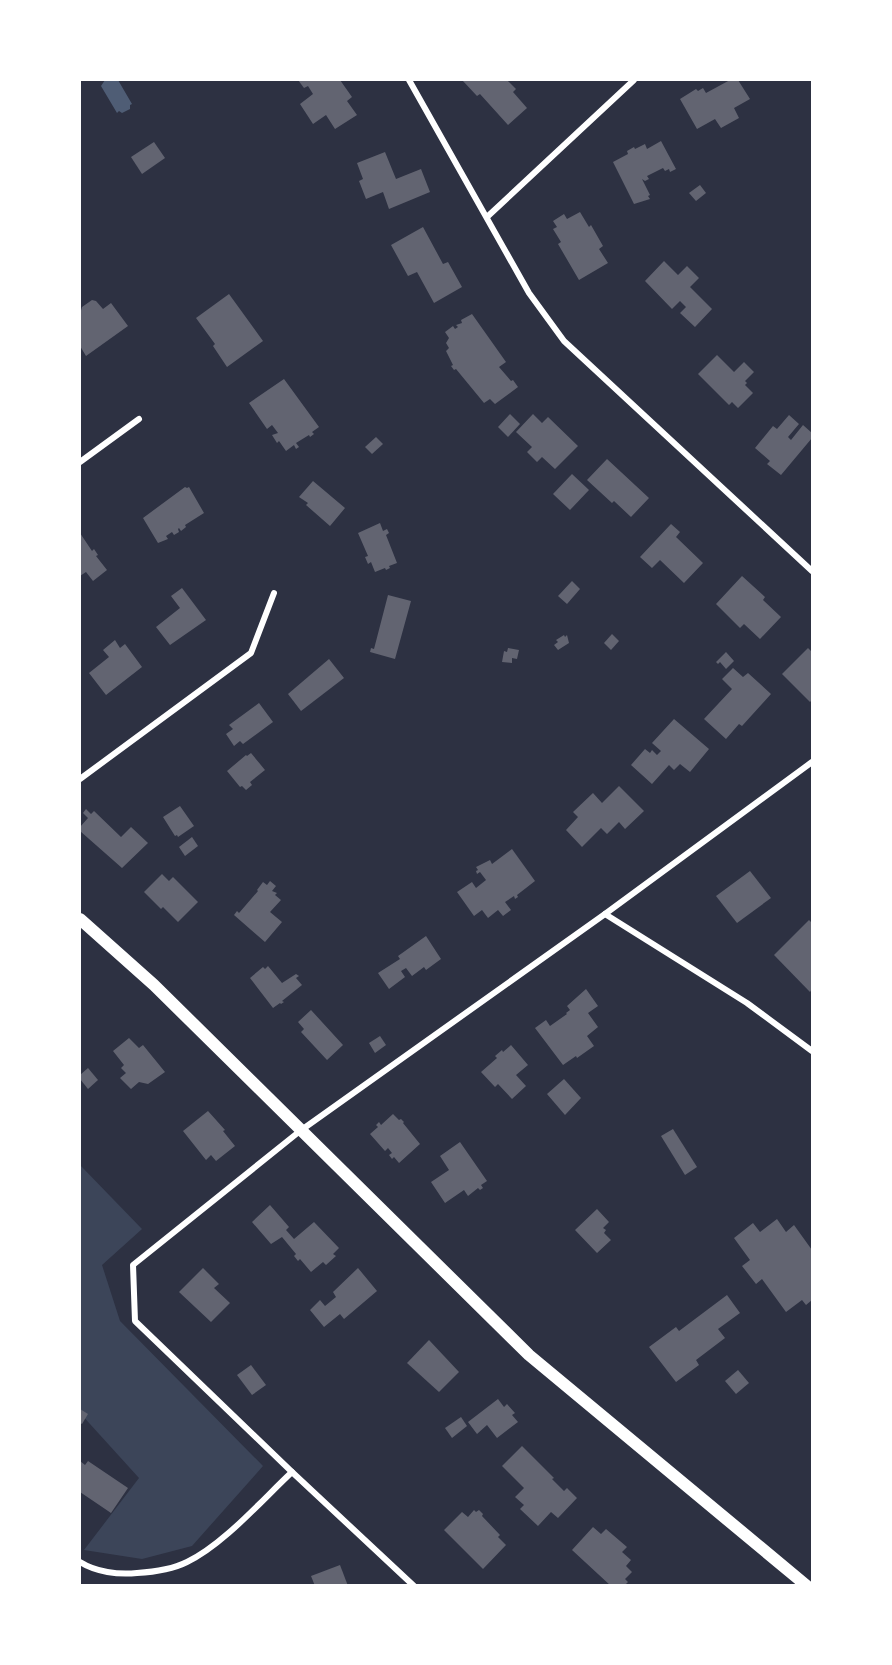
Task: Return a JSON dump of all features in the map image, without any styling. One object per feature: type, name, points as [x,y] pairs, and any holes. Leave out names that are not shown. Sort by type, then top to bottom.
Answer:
[{"type":"main road","points":[[80,919],[154,985],[529,1355],[807,1586]]},
{"type":"street","points":[[410,80],[529,293],[564,341],[813,571]]},
{"type":"street","points":[[487,217],[634,80]]},
{"type":"street","points":[[80,462],[139,419]]},
{"type":"street","points":[[80,780],[251,652],[274,593]]},
{"type":"street","points":[[414,1586],[135,1321],[133,1265],[300,1131],[605,914],[813,762]]},
{"type":"street","points":[[605,914],[747,1003],[813,1051]]},
{"type":"street","points":[[80,1562],[122,1575],[158,1571],[187,1562],[217,1543],[292,1472]]},
{"type":"shaded area","points":[[105,80],[118,80],[132,104],[130,109],[117,113],[101,86]]},
{"type":"shaded area","points":[[80,1165],[142,1229],[102,1265],[120,1321],[263,1466],[192,1546],[142,1559],[84,1550],[139,1478],[80,1413]]},
{"type":"building","points":[[298,80],[340,80],[352,97],[347,101],[357,115],[335,129],[326,115],[313,124],[300,104],[313,94],[308,86],[304,88]]},
{"type":"building","points":[[462,80],[507,80],[516,89],[513,92],[527,108],[508,125],[480,94],[477,96]]},
{"type":"building","points":[[730,80],[738,80],[750,99],[734,108],[739,118],[721,128],[715,119],[697,129],[680,99],[696,89],[698,91],[703,88],[706,93]]},
{"type":"building","points":[[661,141],[676,169],[670,172],[669,169],[665,171],[663,168],[647,176],[649,179],[645,181],[642,179],[650,199],[634,204],[613,162],[628,154],[627,151],[634,147],[635,149],[645,144],[647,149]]},
{"type":"building","points":[[154,142],[165,158],[142,174],[131,157]]},
{"type":"building","points":[[385,152],[396,179],[421,169],[430,192],[389,209],[383,192],[366,199],[359,181],[363,179],[357,163]]},
{"type":"building","points":[[700,185],[706,193],[696,201],[689,193]]},
{"type":"building","points":[[580,212],[589,227],[591,225],[603,246],[599,249],[608,263],[579,280],[558,244],[561,242],[553,229],[557,227],[553,221],[564,214],[567,219]]},
{"type":"building","points":[[423,227],[443,264],[448,262],[462,287],[434,303],[417,272],[408,276],[391,245]]},
{"type":"building","points":[[664,261],[678,275],[687,266],[699,278],[690,287],[712,309],[695,327],[680,313],[686,307],[680,301],[672,309],[645,281]]},
{"type":"building","points":[[229,294],[263,341],[227,367],[213,346],[215,344],[196,318]]},
{"type":"building","points":[[92,300],[103,309],[111,303],[128,326],[86,356],[80,346],[80,314],[82,307]]},
{"type":"building","points":[[472,314],[506,362],[499,367],[518,387],[495,404],[490,399],[484,403],[451,366],[453,365],[446,351],[449,348],[446,343],[449,338],[445,332],[453,326],[455,329],[458,327],[456,325],[462,323],[461,320]]},
{"type":"building","points":[[717,355],[734,372],[744,362],[754,372],[745,381],[747,383],[745,385],[753,393],[738,408],[732,402],[729,405],[698,374]]},
{"type":"building","points":[[284,379],[319,427],[312,432],[314,434],[310,437],[309,435],[296,443],[299,447],[296,449],[294,445],[286,451],[272,435],[278,433],[272,425],[267,429],[249,403]]},
{"type":"building","points":[[510,414],[520,424],[508,437],[498,427]]},
{"type":"building","points":[[533,414],[542,423],[548,417],[578,446],[555,469],[542,457],[537,462],[527,452],[532,447],[516,432]]},
{"type":"building","points":[[789,415],[799,424],[788,437],[791,440],[803,425],[812,433],[812,438],[781,475],[767,464],[770,461],[755,448],[773,426],[777,429]]},
{"type":"building","points":[[376,437],[383,444],[372,454],[365,447]]},
{"type":"building","points":[[607,459],[649,498],[631,517],[587,480]]},
{"type":"building","points":[[572,474],[589,490],[570,510],[553,494]]},
{"type":"building","points":[[313,481],[345,508],[330,526],[299,497]]},
{"type":"building","points":[[185,487],[189,487],[204,513],[185,525],[186,527],[181,531],[179,528],[179,532],[174,535],[172,532],[166,536],[168,539],[158,543],[143,518]]},
{"type":"building","points":[[380,523],[383,531],[387,529],[389,533],[386,535],[397,563],[386,570],[385,568],[375,572],[371,562],[368,564],[365,557],[368,556],[358,533]]},
{"type":"building","points":[[671,524],[680,532],[676,537],[703,563],[684,583],[660,560],[652,568],[640,557]]},
{"type":"building","points":[[80,533],[92,551],[94,549],[98,555],[96,556],[107,570],[93,581],[86,572],[80,576]]},
{"type":"building","points":[[742,576],[765,597],[763,600],[781,617],[760,639],[744,624],[740,628],[716,604]]},
{"type":"building","points":[[572,581],[580,589],[567,604],[558,596]]},
{"type":"building","points":[[182,588],[206,620],[170,645],[156,627],[180,608],[171,596]]},
{"type":"building","points":[[388,595],[411,601],[395,659],[370,652],[371,648],[374,649]]},
{"type":"building","points":[[612,634],[619,641],[611,650],[604,643]]},
{"type":"building","points":[[564,635],[565,637],[567,635],[569,643],[558,650],[554,645],[558,642],[556,640]]},
{"type":"building","points":[[115,640],[120,648],[125,644],[142,667],[106,695],[89,673],[109,657],[103,650]]},
{"type":"building","points":[[508,648],[519,650],[517,659],[512,658],[512,663],[502,662],[504,651],[507,652]]},
{"type":"building","points":[[808,648],[812,652],[812,700],[810,702],[782,674]]},
{"type":"building","points":[[726,652],[734,661],[726,669],[720,662],[718,664],[716,662]]},
{"type":"building","points":[[329,659],[344,678],[301,711],[288,694]]},
{"type":"building","points":[[733,668],[743,677],[748,673],[771,694],[742,726],[739,724],[726,739],[704,719],[732,689],[722,679]]},
{"type":"building","points":[[259,703],[273,722],[243,744],[240,741],[234,746],[226,734],[233,729],[229,725]]},
{"type":"building","points":[[674,719],[709,749],[690,772],[680,764],[674,770],[669,765],[652,784],[631,765],[645,749],[650,753],[652,750],[657,755],[661,751],[652,743]]},
{"type":"building","points":[[251,753],[265,770],[250,782],[252,785],[246,790],[240,787],[227,771]]},
{"type":"building","points":[[619,786],[644,811],[625,829],[619,822],[607,834],[601,828],[582,847],[566,830],[578,817],[573,812],[593,793],[602,803]]},
{"type":"building","points":[[180,806],[194,826],[178,837],[163,817]]},
{"type":"building","points":[[86,809],[91,814],[94,811],[121,837],[131,827],[148,843],[122,868],[80,831],[80,827],[88,818],[83,813]]},
{"type":"building","points":[[192,837],[198,846],[185,856],[179,847]]},
{"type":"building","points":[[512,849],[535,881],[517,895],[518,897],[515,899],[514,896],[505,902],[511,910],[503,916],[498,910],[488,918],[482,910],[474,916],[457,892],[472,882],[476,888],[486,880],[480,872],[477,874],[476,867],[490,860],[492,864]]},
{"type":"building","points":[[750,871],[771,898],[737,923],[716,896]]},
{"type":"building","points":[[162,874],[169,881],[173,877],[198,902],[178,922],[144,892]]},
{"type":"building","points":[[270,881],[276,886],[272,891],[277,893],[275,895],[281,900],[270,912],[282,922],[265,942],[234,915],[237,911],[239,913],[263,882],[267,885]]},
{"type":"building","points":[[809,920],[812,923],[812,989],[810,992],[774,955]]},
{"type":"building","points":[[426,936],[441,959],[426,970],[424,967],[412,976],[406,968],[401,971],[405,977],[389,989],[378,973],[400,959],[398,956]]},
{"type":"building","points":[[268,966],[282,983],[296,974],[299,976],[296,978],[302,985],[282,1001],[284,1002],[273,1008],[250,978],[263,967],[265,969]]},
{"type":"building","points":[[586,989],[598,1006],[588,1013],[598,1027],[587,1036],[594,1046],[563,1065],[535,1028],[546,1020],[550,1026],[567,1014],[570,1010],[567,1006]]},
{"type":"building","points":[[311,1010],[343,1045],[327,1060],[301,1032],[304,1029],[298,1022]]},
{"type":"building","points":[[380,1036],[386,1045],[375,1053],[369,1043]]},
{"type":"building","points":[[129,1038],[139,1048],[143,1045],[165,1072],[148,1084],[139,1082],[131,1089],[120,1078],[126,1073],[121,1068],[124,1065],[113,1051]]},
{"type":"building","points":[[511,1045],[528,1065],[516,1075],[526,1086],[512,1099],[498,1084],[495,1087],[481,1072],[497,1058],[495,1056]]},
{"type":"building","points":[[88,1068],[98,1080],[88,1089],[80,1079],[80,1075]]},
{"type":"building","points":[[564,1079],[581,1098],[565,1115],[547,1094]]},
{"type":"building","points":[[208,1111],[225,1130],[223,1131],[235,1146],[216,1161],[211,1155],[206,1160],[183,1131]]},
{"type":"building","points":[[393,1114],[404,1122],[420,1144],[399,1163],[389,1155],[392,1153],[388,1148],[385,1151],[370,1134],[378,1127],[376,1125],[379,1122],[381,1125]]},
{"type":"building","points":[[673,1129],[697,1167],[685,1175],[661,1136]]},
{"type":"building","points":[[460,1142],[487,1181],[481,1185],[483,1188],[480,1190],[478,1188],[468,1196],[464,1190],[445,1203],[431,1182],[449,1170],[440,1156]]},
{"type":"building","points":[[270,1205],[289,1227],[286,1230],[294,1239],[314,1222],[339,1248],[333,1254],[336,1256],[326,1265],[323,1262],[311,1272],[300,1259],[298,1261],[294,1256],[296,1254],[282,1237],[271,1244],[252,1222]]},
{"type":"building","points":[[597,1209],[609,1222],[603,1228],[606,1230],[604,1233],[611,1240],[597,1253],[575,1230]]},
{"type":"building","points":[[777,1219],[786,1232],[794,1225],[812,1250],[812,1300],[806,1305],[802,1300],[786,1312],[762,1279],[756,1284],[742,1266],[750,1260],[734,1238],[753,1223],[760,1232]]},
{"type":"building","points":[[203,1268],[219,1284],[214,1288],[230,1303],[211,1322],[179,1292]]},
{"type":"building","points":[[358,1268],[377,1291],[344,1319],[340,1314],[324,1327],[310,1310],[320,1300],[325,1306],[336,1297],[333,1292]]},
{"type":"building","points":[[727,1295],[740,1313],[718,1329],[725,1338],[696,1360],[699,1365],[676,1382],[649,1347],[676,1327],[679,1331]]},
{"type":"building","points":[[429,1340],[459,1372],[439,1392],[407,1363]]},
{"type":"building","points":[[251,1365],[266,1385],[252,1395],[237,1375]]},
{"type":"building","points":[[738,1370],[749,1383],[736,1394],[725,1381]]},
{"type":"building","points":[[498,1399],[504,1407],[507,1404],[515,1413],[512,1415],[518,1422],[497,1438],[487,1425],[477,1434],[468,1422]]},
{"type":"building","points":[[80,1409],[88,1414],[82,1424],[80,1423]]},
{"type":"building","points":[[461,1417],[467,1426],[452,1438],[445,1428]]},
{"type":"building","points":[[522,1446],[564,1491],[567,1488],[577,1498],[558,1518],[551,1512],[538,1526],[520,1509],[524,1505],[515,1497],[524,1488],[502,1466]]},
{"type":"building","points":[[80,1461],[85,1465],[88,1461],[128,1488],[111,1513],[80,1492]]},
{"type":"building","points":[[474,1510],[476,1512],[479,1510],[483,1514],[482,1516],[506,1545],[483,1569],[444,1530],[462,1512],[468,1517]]},
{"type":"building","points":[[593,1527],[601,1534],[606,1529],[627,1547],[622,1552],[631,1560],[626,1566],[632,1572],[625,1579],[628,1582],[624,1586],[611,1586],[572,1550]]},
{"type":"building","points":[[340,1565],[348,1586],[315,1586],[311,1576]]}]
